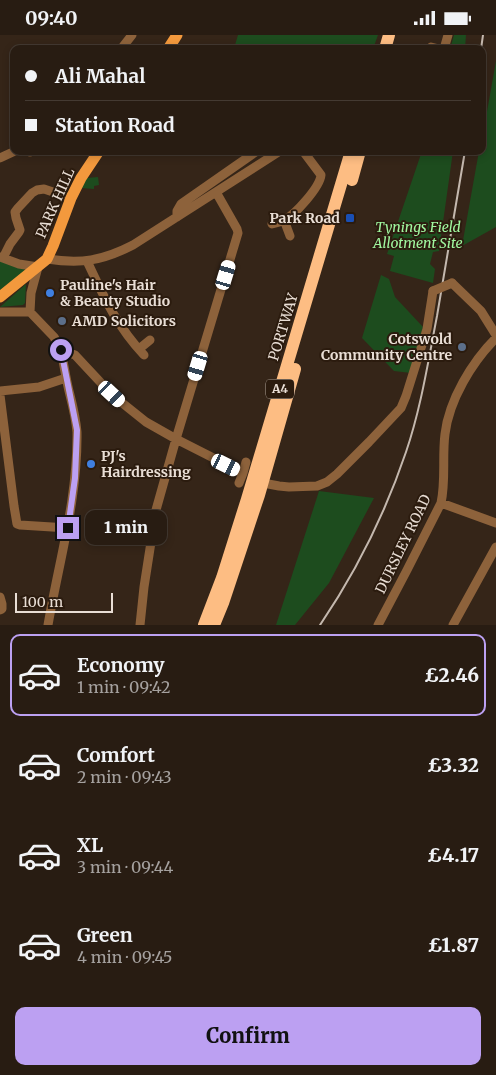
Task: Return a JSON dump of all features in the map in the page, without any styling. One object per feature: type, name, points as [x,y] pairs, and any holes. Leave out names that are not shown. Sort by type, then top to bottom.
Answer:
[{"type":"highway","name":"PORTWAY","points":[[204,625],[222,578],[350,155]]},
{"type":"highway","name":"PORTWAY","points":[[214,625],[263,483],[359,155]]},
{"type":"main road","name":"PARK HILL","points":[[42,263],[53,246],[71,198],[81,178],[96,155]]},
{"type":"main road","points":[[0,297],[42,263]]},
{"type":"street","points":[[124,45],[132,35]]},
{"type":"street","points":[[177,217],[176,211],[181,204],[252,155]]},
{"type":"street","points":[[71,198],[44,189],[32,193],[15,213],[20,230],[1,257],[19,264],[87,261],[116,254],[274,155]]},
{"type":"street","points":[[272,224],[284,220],[300,206],[320,181],[321,175],[305,155]]},
{"type":"street","points":[[140,625],[156,510],[238,233],[216,193]]},
{"type":"street","points":[[284,220],[290,236]]},
{"type":"street","points":[[87,261],[110,309],[121,327],[141,352],[150,341]]},
{"type":"street","points":[[42,263],[31,293],[30,311],[54,337],[61,350],[77,430],[75,478],[68,528],[48,625]]},
{"type":"street","points":[[263,483],[290,487],[317,486],[327,482],[401,408],[427,329],[433,291],[452,283],[481,311],[496,336]]},
{"type":"street","points":[[4,311],[30,311]]},
{"type":"street","name":"DURSLEY ROAD","points":[[378,625],[441,503],[444,491],[445,433],[448,419],[461,385],[471,368],[496,336]]},
{"type":"street","points":[[61,350],[75,355],[121,402],[146,422],[243,473]]},
{"type":"street","points":[[0,391],[39,387],[66,378]]},
{"type":"street","points":[[0,395],[17,524],[68,528]]},
{"type":"street","points":[[240,483],[246,462]]},
{"type":"street","points":[[441,503],[496,523]]},
{"type":"street","points":[[453,625],[496,547]]},
{"type":"street","points":[[0,597],[2,604],[2,609],[0,610]]},
{"type":"green space","points":[[238,35],[378,35],[374,45],[235,45]]},
{"type":"green space","points":[[454,35],[466,35],[465,45],[451,45]]},
{"type":"green space","points":[[496,61],[496,227],[462,246],[478,155],[486,155],[486,117]]},
{"type":"green space","name":"Tynings Field Allotment Site","points":[[421,155],[452,155],[439,251],[433,252],[430,264],[435,269],[433,283],[390,271],[394,256],[387,254]]},
{"type":"green space","points":[[98,177],[99,185],[94,186],[94,189],[81,188],[87,178]]},
{"type":"green space","points":[[0,261],[26,270],[0,290]]},
{"type":"green space","points":[[381,275],[389,279],[395,297],[423,327],[411,373],[394,371],[362,338]]},
{"type":"green space","points":[[26,284],[25,303],[23,305],[0,307]]},
{"type":"green space","points":[[319,491],[374,498],[329,583],[295,625],[276,625]]},
{"type":"railway","points":[[482,45],[483,35]]},
{"type":"railway","points":[[320,625],[346,584],[369,542],[398,475],[416,419],[437,316],[464,155]]},
{"type":"place","name":"Park Road","points":[[350,218]]},
{"type":"place","name":"Pauline's Hair & Beauty Studio","points":[[50,293]]},
{"type":"place","name":"AMD Solicitors","points":[[62,321]]},
{"type":"place","name":"Cotswold Community Centre","points":[[462,347]]},
{"type":"place","name":"PJ's Hairdressing","points":[[91,464]]},
{"type":"route","points":[[61,350],[77,430],[75,478],[68,528]]}]
